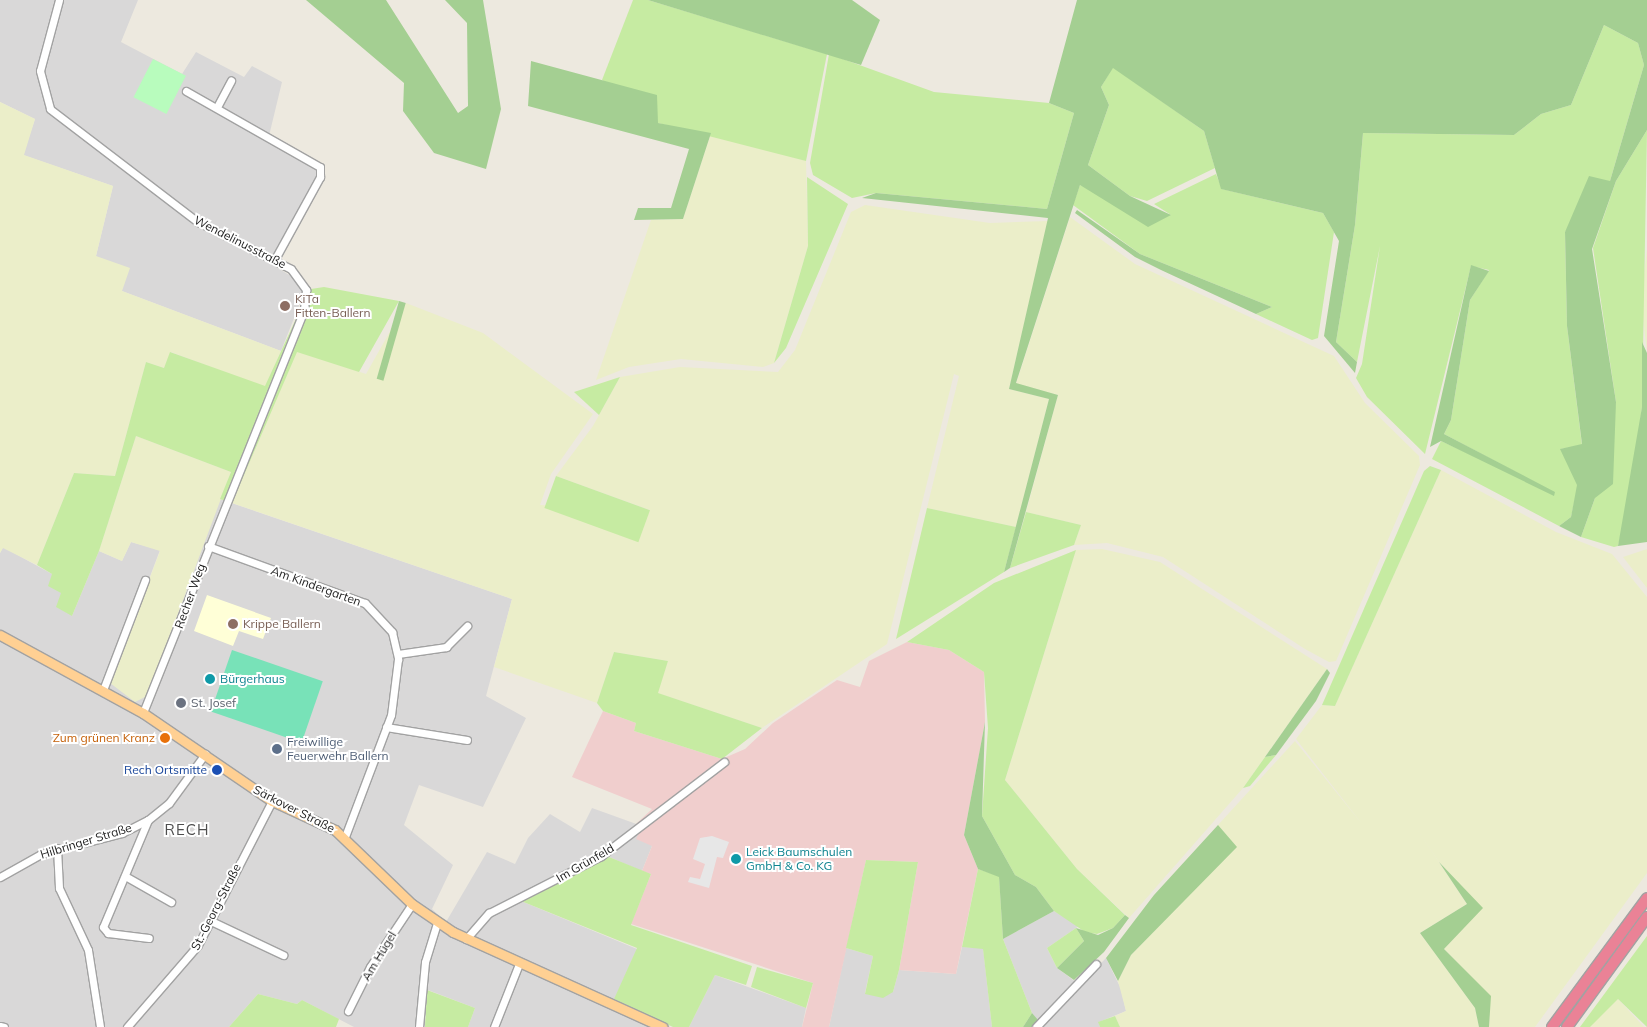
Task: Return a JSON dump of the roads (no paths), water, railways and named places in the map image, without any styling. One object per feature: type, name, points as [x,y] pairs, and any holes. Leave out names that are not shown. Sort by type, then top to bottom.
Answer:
[{"type":"highway","points":[[1552,1027],[1647,898]]},
{"type":"highway","points":[[1567,1027],[1647,917]]},
{"type":"main road","name":"Särkover Straße","points":[[0,635],[143,713],[272,801],[345,837],[412,904],[437,923],[519,964],[662,1027]]},
{"type":"street","name":"Wendelinusstraße","points":[[59,0],[40,71],[50,109],[198,222],[275,260],[298,275],[306,298],[234,477]]},
{"type":"street","points":[[217,107],[231,81]]},
{"type":"street","points":[[186,90],[320,167],[320,176],[275,260]]},
{"type":"street","name":"Recher Weg","points":[[143,713],[234,477]]},
{"type":"street","name":"Am Kindergarten","points":[[208,546],[365,603],[387,624],[398,654],[386,727],[345,837]]},
{"type":"street","points":[[103,690],[145,580]]},
{"type":"street","points":[[398,654],[446,647],[467,626]]},
{"type":"street","points":[[386,727],[468,740]]},
{"type":"street","name":"Hilbringer Straße","points":[[0,877],[57,848],[122,833],[148,820],[169,802],[205,754]]},
{"type":"street","name":"Im Grünfeld","points":[[466,939],[489,913],[601,856],[724,762]]},
{"type":"street","name":"St.-Georg-Straße","points":[[127,1027],[192,955],[272,801]]},
{"type":"street","points":[[148,820],[103,926],[108,933],[149,938]]},
{"type":"street","points":[[57,848],[59,888],[88,950],[100,1027]]},
{"type":"street","points":[[125,876],[171,902]]},
{"type":"street","name":"Am Hügel","points":[[348,1011],[370,967],[412,904]]},
{"type":"street","points":[[211,921],[283,955]]},
{"type":"street","points":[[419,1027],[425,962],[437,923]]},
{"type":"street","points":[[494,1027],[519,964]]},
{"type":"street","points":[[1036,1027],[1096,964]]},
{"type":"street","points":[[0,1026],[4,1027]]},
{"type":"place","name":"KiTa Fitten-Ballern","points":[[285,306]]},
{"type":"place","name":"Krippe Ballern","points":[[233,624]]},
{"type":"place","name":"Bürgerhaus","points":[[210,679]]},
{"type":"place","name":"St. Josef","points":[[181,703]]},
{"type":"place","name":"Zum grünen Kranz","points":[[165,738]]},
{"type":"place","name":"Freiwillige Feuerwehr Ballern","points":[[277,749]]},
{"type":"place","name":"Rech Ortsmitte","points":[[217,770]]},
{"type":"place","name":"Leick Baumschulen GmbH & Co. KG","points":[[736,859]]},
{"type":"district","name":"RECH","points":[[187,830]]}]
